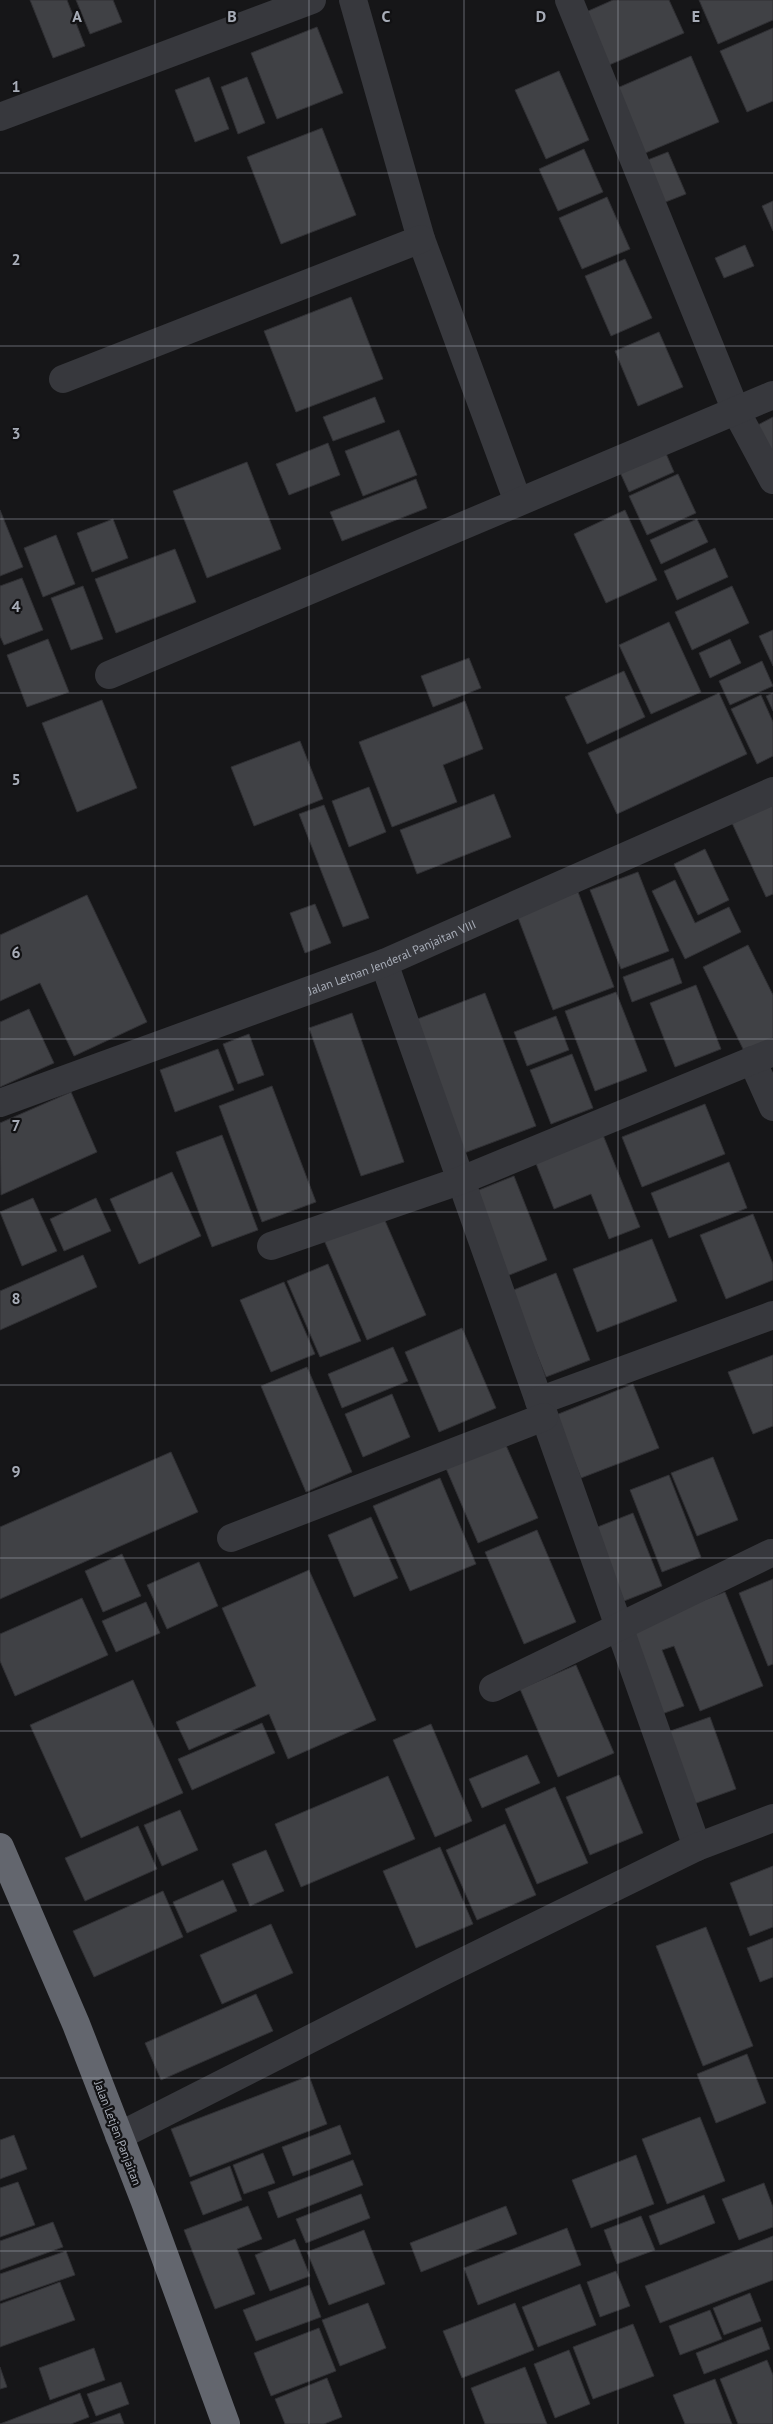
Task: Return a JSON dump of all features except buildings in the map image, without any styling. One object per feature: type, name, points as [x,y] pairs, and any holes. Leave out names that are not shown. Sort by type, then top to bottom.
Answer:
[{"type":"highway","name":"Jalan Letjen Panjaitan","points":[[0,1847],[76,2024],[226,2424]]},
{"type":"street","points":[[0,117],[312,0]]},
{"type":"street","points":[[353,0],[421,238],[518,502]]},
{"type":"street","points":[[570,0],[736,411],[773,480]]},
{"type":"street","points":[[63,379],[421,238]]},
{"type":"street","points":[[109,675],[773,395]]},
{"type":"street","name":"Jalan Letnan Jenderal Panjaitan VIII","points":[[0,1104],[384,963],[773,791]]},
{"type":"street","points":[[384,963],[698,1847]]},
{"type":"street","points":[[271,1246],[462,1180],[763,1056],[773,1107]]},
{"type":"street","points":[[231,1538],[773,1315]]},
{"type":"street","points":[[493,1688],[771,1553]]},
{"type":"street","points":[[119,2136],[442,1972],[698,1847],[773,1818]]}]
